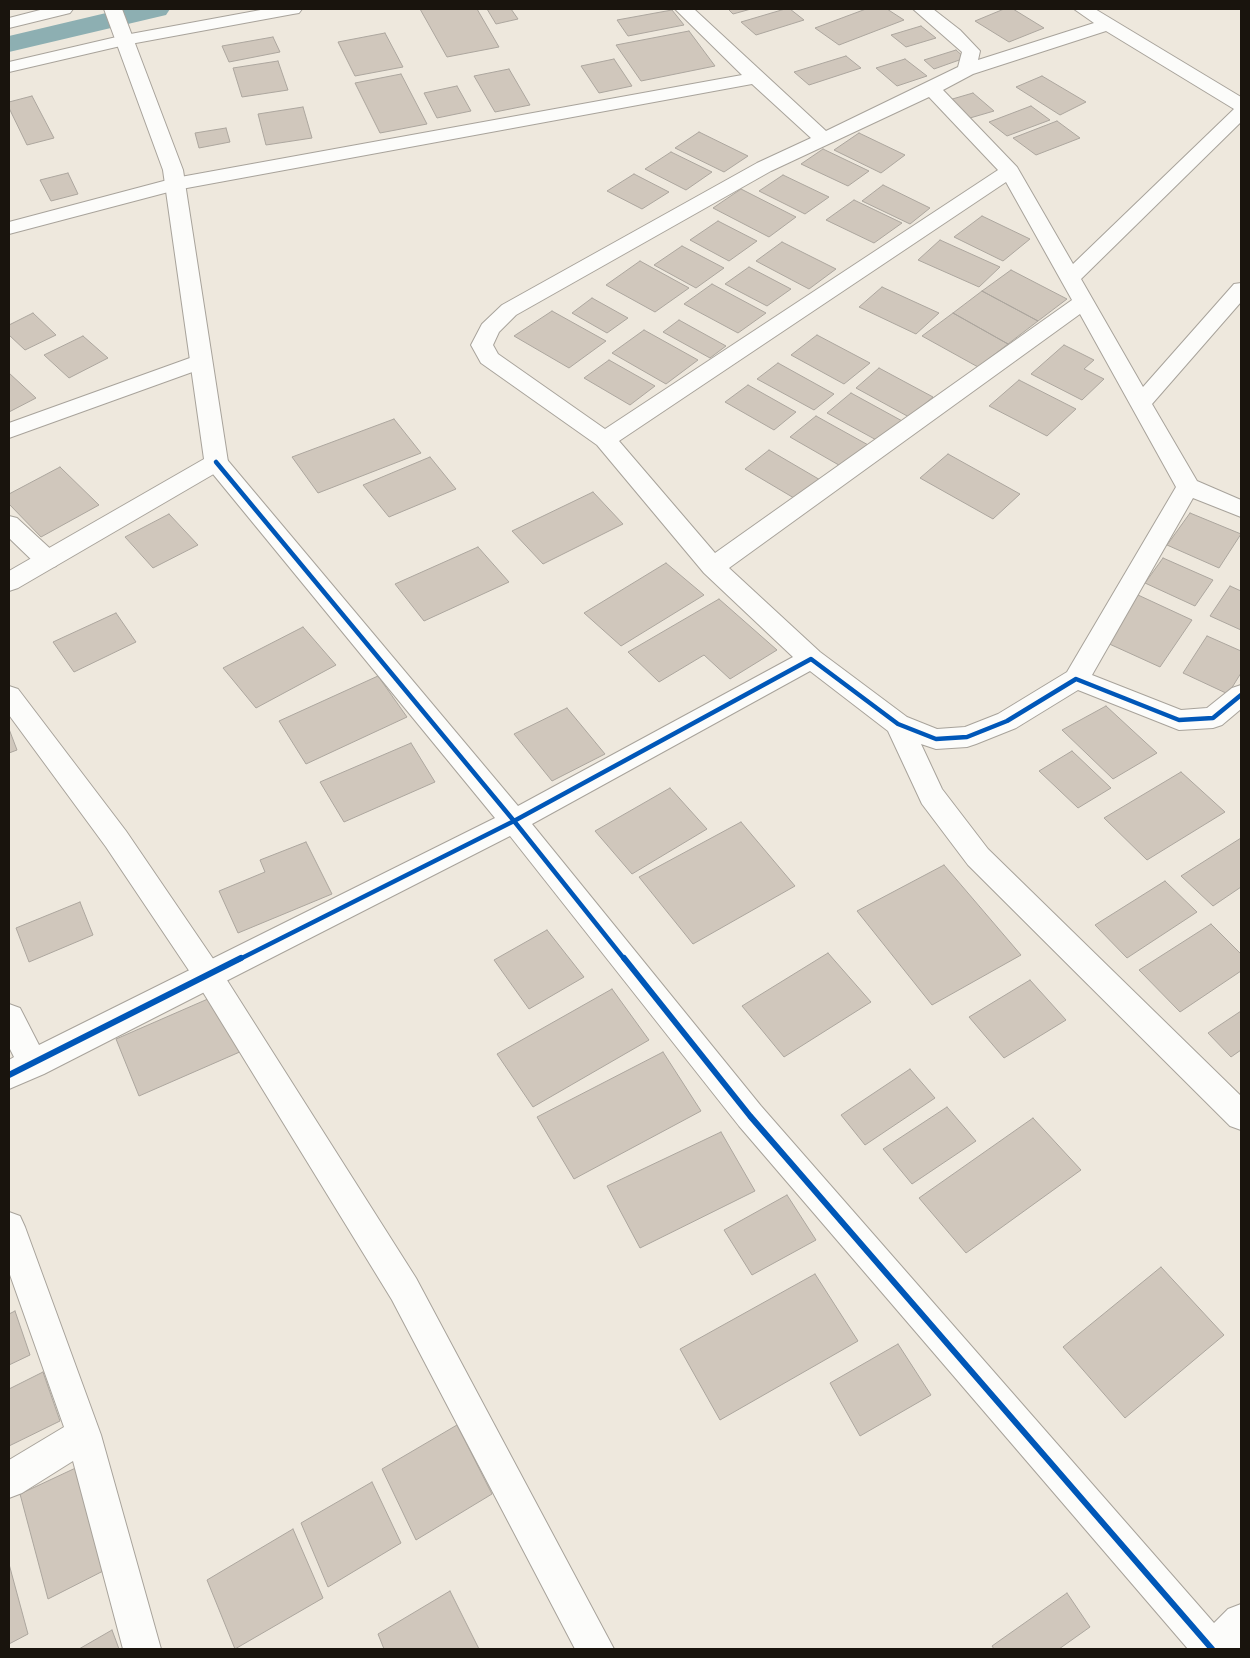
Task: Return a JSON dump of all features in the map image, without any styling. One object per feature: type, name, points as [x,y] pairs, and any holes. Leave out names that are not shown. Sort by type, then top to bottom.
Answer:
[{"type":"street","points":[[9,23],[64,9]]},
{"type":"street","points":[[9,67],[118,21],[292,9]]},
{"type":"street","points":[[684,9],[824,140]]},
{"type":"street","points":[[922,9],[954,34],[971,51],[967,70]]},
{"type":"street","points":[[1083,9],[1241,105]]},
{"type":"street","points":[[118,21],[173,170],[216,462],[514,821],[750,1116],[1212,1649]]},
{"type":"street","points":[[1109,24],[967,70],[932,89],[764,167],[509,310],[490,329],[482,345],[488,358],[606,440],[713,566],[812,659],[898,724],[936,739],[967,737],[1006,721],[1076,678],[1188,487]]},
{"type":"street","points":[[9,228],[175,184],[756,78]]},
{"type":"street","points":[[932,89],[1010,171],[1188,487],[1241,509]]},
{"type":"street","points":[[1070,279],[1241,112]]},
{"type":"street","points":[[606,440],[1010,171]]},
{"type":"street","points":[[1141,403],[1241,289]]},
{"type":"street","points":[[713,566],[1084,301]]},
{"type":"street","points":[[9,431],[201,361]]},
{"type":"street","points":[[9,582],[216,462]]},
{"type":"street","points":[[9,524],[47,560]]},
{"type":"street","points":[[9,1017],[21,1070],[514,821],[812,659]]},
{"type":"street","points":[[1076,678],[1179,720],[1213,718],[1241,695]]},
{"type":"street","points":[[9,696],[116,839],[208,975],[404,1289],[595,1649]]},
{"type":"street","points":[[898,724],[932,796],[978,857],[1241,1116]]},
{"type":"street","points":[[9,1227],[84,1435],[142,1649]]},
{"type":"street","points":[[9,1480],[84,1435]]},
{"type":"street","points":[[1216,1649],[1241,1622]]},
{"type":"building","points":[[420,9],[477,9],[499,47],[447,57]]},
{"type":"building","points":[[487,9],[511,9],[518,19],[496,24]]},
{"type":"building","points":[[728,9],[751,9],[733,14]]},
{"type":"building","points":[[790,9],[804,20],[756,35],[741,22]]},
{"type":"building","points":[[866,9],[887,9],[904,20],[839,45],[815,28]]},
{"type":"building","points":[[1004,9],[1013,9],[1044,28],[1009,42],[975,21]]},
{"type":"building","points":[[672,10],[684,25],[628,36],[617,20]]},
{"type":"building","points":[[921,26],[936,38],[906,47],[891,35]]},
{"type":"building","points":[[689,31],[715,66],[641,81],[616,45]]},
{"type":"building","points":[[385,33],[403,67],[355,76],[338,42]]},
{"type":"building","points":[[273,37],[280,52],[229,62],[222,46]]},
{"type":"building","points":[[956,50],[965,58],[934,69],[924,60]]},
{"type":"building","points":[[846,56],[861,68],[809,85],[794,72]]},
{"type":"building","points":[[614,59],[632,86],[599,93],[581,66]]},
{"type":"building","points":[[905,59],[927,76],[897,86],[876,68]]},
{"type":"building","points":[[278,61],[288,90],[242,97],[233,68]]},
{"type":"building","points":[[509,69],[530,105],[495,112],[474,76]]},
{"type":"building","points":[[401,74],[427,124],[380,133],[355,83]]},
{"type":"building","points":[[1042,76],[1086,102],[1060,115],[1016,87]]},
{"type":"building","points":[[457,86],[471,111],[437,118],[424,93]]},
{"type":"building","points":[[973,93],[994,111],[970,118],[949,100]]},
{"type":"building","points":[[32,96],[54,138],[27,145],[9,108],[9,102]]},
{"type":"building","points":[[1031,106],[1050,120],[1007,136],[989,122]]},
{"type":"building","points":[[303,107],[312,138],[266,145],[258,114]]},
{"type":"building","points":[[1057,121],[1080,138],[1036,155],[1013,138]]},
{"type":"building","points":[[226,128],[230,142],[199,148],[195,133]]},
{"type":"building","points":[[699,132],[748,156],[724,172],[675,148]]},
{"type":"building","points":[[859,133],[905,155],[881,173],[834,150]]},
{"type":"building","points":[[823,149],[869,171],[848,186],[801,164]]},
{"type":"building","points":[[671,152],[712,172],[686,190],[645,169]]},
{"type":"building","points":[[68,173],[78,194],[51,201],[40,180]]},
{"type":"building","points":[[634,174],[669,192],[642,209],[607,191]]},
{"type":"building","points":[[783,175],[829,197],[805,214],[759,191]]},
{"type":"building","points":[[883,185],[930,208],[910,224],[862,201]]},
{"type":"building","points":[[741,189],[796,217],[769,237],[713,208]]},
{"type":"building","points":[[854,200],[902,223],[874,243],[826,220]]},
{"type":"building","points":[[982,216],[1030,239],[1003,261],[954,237]]},
{"type":"building","points":[[718,221],[757,241],[729,261],[690,240]]},
{"type":"building","points":[[940,240],[1000,267],[979,287],[918,260]]},
{"type":"building","points":[[782,242],[836,269],[809,289],[756,261]]},
{"type":"building","points":[[682,246],[724,268],[696,288],[654,265]]},
{"type":"building","points":[[640,261],[689,288],[655,312],[606,285]]},
{"type":"building","points":[[749,267],[791,289],[767,306],[725,284]]},
{"type":"building","points":[[1011,270],[1067,299],[1038,321],[982,291]]},
{"type":"building","points":[[712,284],[766,313],[738,333],[684,304]]},
{"type":"building","points":[[882,287],[939,313],[916,334],[859,307]]},
{"type":"building","points":[[982,291],[1038,321],[1008,344],[953,313]]},
{"type":"building","points":[[592,298],[628,318],[607,333],[572,313]]},
{"type":"building","points":[[552,311],[606,341],[569,368],[514,336]]},
{"type":"building","points":[[33,313],[56,335],[25,350],[9,335],[9,325]]},
{"type":"building","points":[[953,313],[1008,344],[978,367],[922,336]]},
{"type":"building","points":[[679,320],[726,346],[710,358],[663,332]]},
{"type":"building","points":[[644,330],[698,360],[666,384],[612,353]]},
{"type":"building","points":[[817,335],[870,363],[844,384],[791,355]]},
{"type":"building","points":[[83,336],[108,358],[69,378],[44,355]]},
{"type":"building","points":[[1064,345],[1094,360],[1084,369],[1104,379],[1082,400],[1031,374]]},
{"type":"building","points":[[609,360],[655,386],[630,405],[584,378]]},
{"type":"building","points":[[778,363],[834,394],[814,410],[757,379]]},
{"type":"building","points":[[879,368],[933,397],[909,417],[856,388]]},
{"type":"building","points":[[9,373],[36,398],[9,412]]},
{"type":"building","points":[[1019,380],[1076,409],[1047,436],[989,406]]},
{"type":"building","points":[[748,385],[796,412],[774,430],[725,402]]},
{"type":"building","points":[[851,393],[904,422],[880,442],[827,413]]},
{"type":"building","points":[[816,416],[870,446],[844,468],[790,437]]},
{"type":"building","points":[[394,419],[421,453],[318,493],[292,457]]},
{"type":"building","points":[[769,450],[822,481],[799,501],[745,469]]},
{"type":"building","points":[[948,454],[1020,494],[993,519],[920,478]]},
{"type":"building","points":[[430,457],[456,489],[389,517],[363,485]]},
{"type":"building","points":[[60,467],[99,505],[41,537],[9,504],[9,494]]},
{"type":"building","points":[[593,492],[623,524],[543,564],[512,531]]},
{"type":"building","points":[[1190,513],[1241,534],[1219,568],[1167,545]]},
{"type":"building","points":[[169,514],[198,545],[153,568],[125,537]]},
{"type":"building","points":[[478,547],[509,582],[424,621],[395,584]]},
{"type":"building","points":[[1163,558],[1213,580],[1195,606],[1145,583]]},
{"type":"building","points":[[666,563],[704,595],[621,646],[584,613]]},
{"type":"building","points":[[1230,586],[1241,591],[1241,630],[1210,616]]},
{"type":"building","points":[[1138,595],[1192,620],[1160,667],[1105,642]]},
{"type":"building","points":[[719,599],[777,650],[730,679],[704,655],[659,682],[628,652]]},
{"type":"building","points":[[116,613],[136,642],[74,672],[53,642]]},
{"type":"building","points":[[303,627],[336,665],[256,708],[223,668]]},
{"type":"building","points":[[1207,636],[1241,651],[1241,673],[1228,694],[1183,673]]},
{"type":"building","points":[[378,676],[407,717],[306,764],[279,721]]},
{"type":"building","points":[[1106,706],[1157,753],[1113,779],[1062,730]]},
{"type":"building","points":[[567,708],[605,754],[552,781],[514,734]]},
{"type":"building","points":[[9,729],[17,750],[9,753]]},
{"type":"building","points":[[411,743],[435,782],[344,822],[320,782]]},
{"type":"building","points":[[1072,751],[1111,788],[1078,808],[1039,771]]},
{"type":"building","points":[[1181,772],[1225,812],[1147,860],[1104,818]]},
{"type":"building","points":[[670,788],[707,829],[632,874],[595,831]]},
{"type":"building","points":[[741,822],[795,886],[693,944],[639,877]]},
{"type":"building","points":[[1241,838],[1241,887],[1213,906],[1181,876]]},
{"type":"building","points":[[306,842],[332,894],[238,933],[219,891],[265,872],[260,860]]},
{"type":"building","points":[[944,865],[1021,955],[932,1005],[857,911]]},
{"type":"building","points":[[1165,881],[1197,912],[1127,958],[1095,925]]},
{"type":"building","points":[[80,902],[93,935],[29,962],[16,928]]},
{"type":"building","points":[[1211,924],[1241,954],[1241,971],[1180,1012],[1139,970]]},
{"type":"building","points":[[547,930],[584,977],[529,1009],[494,960]]},
{"type":"building","points":[[828,953],[871,1002],[784,1057],[742,1006]]},
{"type":"building","points":[[1030,980],[1066,1020],[1004,1058],[969,1017]]},
{"type":"building","points":[[612,989],[649,1040],[533,1107],[497,1054]]},
{"type":"building","points":[[217,995],[242,1051],[139,1096],[116,1039]]},
{"type":"building","points":[[1241,1011],[1241,1050],[1231,1057],[1208,1033]]},
{"type":"building","points":[[663,1052],[701,1111],[574,1179],[537,1117]]},
{"type":"building","points":[[910,1069],[935,1098],[865,1145],[841,1115]]},
{"type":"building","points":[[947,1107],[976,1141],[912,1184],[883,1149]]},
{"type":"building","points":[[1033,1118],[1081,1170],[966,1253],[919,1198]]},
{"type":"building","points":[[721,1132],[755,1191],[640,1248],[607,1186]]},
{"type":"building","points":[[787,1195],[816,1240],[752,1275],[724,1230]]},
{"type":"building","points":[[1161,1267],[1224,1335],[1125,1418],[1063,1347]]},
{"type":"building","points":[[815,1274],[858,1341],[720,1420],[680,1349]]},
{"type":"building","points":[[15,1311],[30,1355],[9,1365],[9,1314]]},
{"type":"building","points":[[898,1344],[931,1395],[860,1436],[830,1383]]},
{"type":"building","points":[[43,1372],[60,1421],[9,1446],[9,1389]]},
{"type":"building","points":[[457,1425],[492,1494],[416,1540],[382,1469]]},
{"type":"building","points":[[82,1465],[113,1566],[48,1599],[20,1494]]},
{"type":"building","points":[[372,1482],[401,1543],[328,1587],[301,1523]]},
{"type":"building","points":[[293,1529],[323,1598],[235,1649],[207,1580]]},
{"type":"building","points":[[9,1564],[28,1634],[9,1644]]},
{"type":"building","points":[[450,1591],[479,1649],[384,1649],[378,1634]]},
{"type":"building","points":[[1067,1593],[1090,1627],[1059,1649],[994,1649],[992,1646]]},
{"type":"building","points":[[112,1630],[119,1649],[79,1649]]},
{"type":"waterway","points":[[9,44],[156,9]]},
{"type":"cycle path","points":[[216,462],[514,821],[811,659],[898,724],[936,739],[967,737],[1007,721],[1076,679],[1179,720],[1213,718],[1241,695]]},
{"type":"cycle path","points":[[9,1075],[514,821],[750,1116],[1212,1649]]}]
